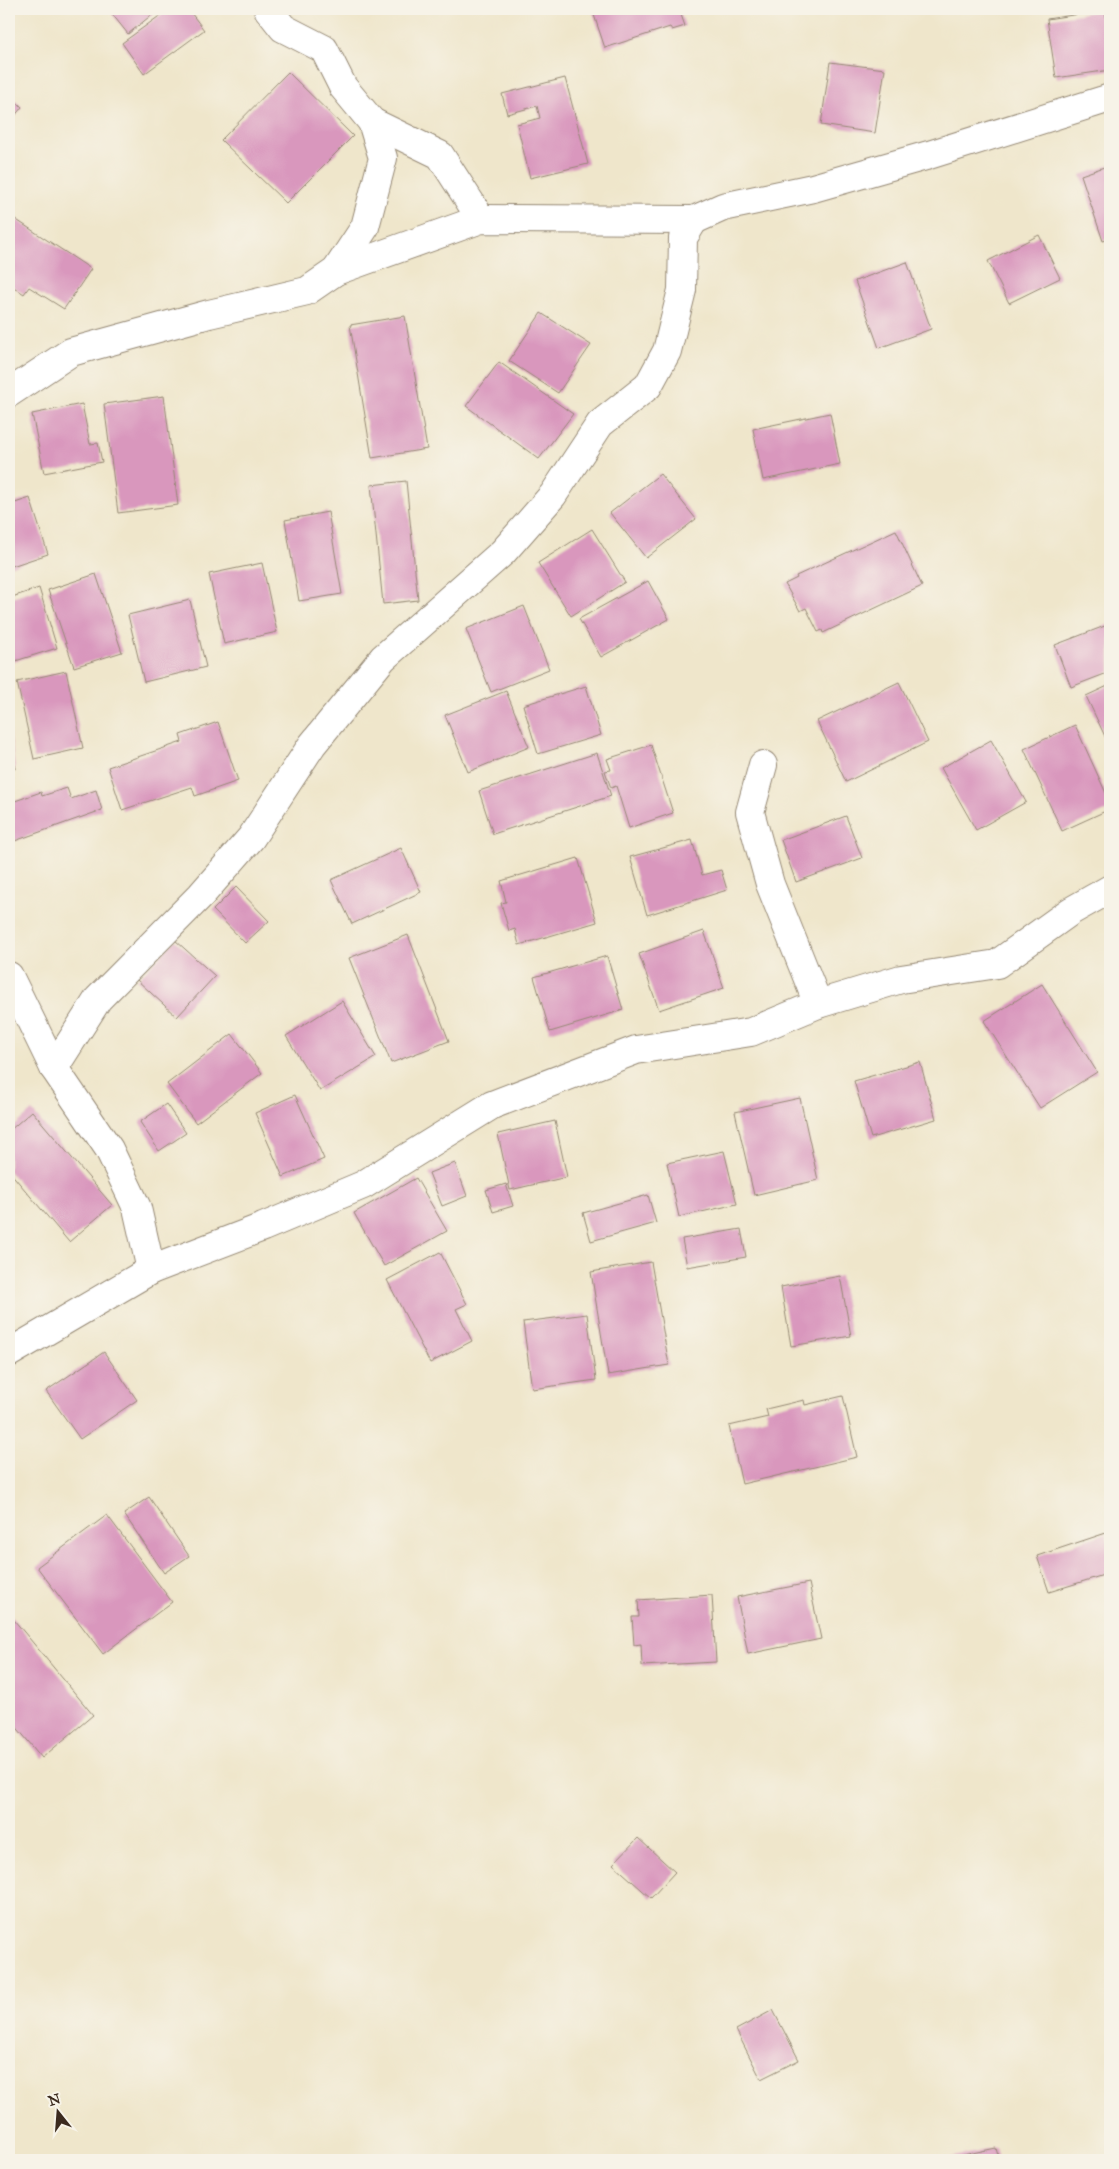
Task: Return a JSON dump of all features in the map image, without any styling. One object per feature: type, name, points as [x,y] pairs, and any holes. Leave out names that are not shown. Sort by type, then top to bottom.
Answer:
[{"type":"street","points":[[268,9],[283,28],[324,48],[344,87],[372,122],[383,158],[365,227],[336,271]]},
{"type":"street","points":[[9,393],[71,352],[209,314],[307,291],[336,271],[481,219],[694,220],[723,207],[813,188],[929,155],[1110,98]]},
{"type":"street","points":[[372,122],[440,154],[481,219]]},
{"type":"street","points":[[54,1068],[98,999],[201,895],[250,838],[312,746],[383,658],[504,552],[552,495],[600,424],[648,386],[667,351],[682,290],[683,238],[694,220]]},
{"type":"street","points":[[763,765],[750,812],[770,884],[818,1004]]},
{"type":"street","points":[[9,1353],[152,1270],[263,1227],[363,1185],[492,1105],[636,1050],[751,1032],[818,1004],[900,979],[997,964],[1071,911],[1110,889]]},
{"type":"street","points":[[9,976],[54,1068],[109,1149],[137,1208],[152,1270]]},
{"type":"building","points":[[108,9],[159,9],[128,34]]},
{"type":"building","points":[[169,9],[188,9],[204,30],[144,74],[122,43]]},
{"type":"building","points":[[592,9],[679,9],[685,26],[672,30],[670,27],[605,48]]},
{"type":"building","points":[[1105,10],[1110,46],[1110,70],[1056,78],[1047,19]]},
{"type":"building","points":[[830,62],[885,69],[875,133],[821,125]]},
{"type":"building","points":[[288,72],[353,136],[286,203],[221,140]]},
{"type":"building","points":[[565,78],[588,164],[530,178],[517,124],[540,118],[537,106],[507,114],[502,94]]},
{"type":"building","points":[[9,95],[22,107],[9,123]]},
{"type":"building","points":[[1110,165],[1110,239],[1103,241],[1081,175]]},
{"type":"building","points":[[9,215],[91,269],[64,309],[29,287],[24,294],[9,284]]},
{"type":"building","points":[[1039,235],[1060,278],[1009,303],[988,261]]},
{"type":"building","points":[[907,262],[931,329],[879,348],[855,281]]},
{"type":"building","points":[[541,313],[591,345],[558,393],[509,361]]},
{"type":"building","points":[[405,316],[427,449],[372,458],[350,325]]},
{"type":"building","points":[[499,362],[573,414],[539,459],[466,406]]},
{"type":"building","points":[[164,396],[178,505],[118,513],[104,404]]},
{"type":"building","points":[[82,404],[90,444],[98,443],[102,462],[44,473],[32,414]]},
{"type":"building","points":[[830,413],[840,464],[763,480],[753,429]]},
{"type":"building","points":[[660,474],[696,519],[646,558],[610,513]]},
{"type":"building","points":[[406,481],[418,600],[383,604],[371,485]]},
{"type":"building","points":[[30,498],[48,554],[9,567],[9,505]]},
{"type":"building","points":[[328,512],[342,594],[299,601],[285,520]]},
{"type":"building","points":[[592,529],[625,582],[571,616],[538,563]]},
{"type":"building","points":[[896,530],[922,586],[823,633],[822,630],[818,632],[806,608],[800,611],[785,584],[797,578],[796,576]]},
{"type":"building","points":[[262,563],[277,632],[224,644],[209,574]]},
{"type":"building","points":[[96,574],[122,652],[74,667],[48,590]]},
{"type":"building","points":[[648,581],[669,619],[601,657],[579,619]]},
{"type":"building","points":[[39,588],[57,648],[9,663],[9,598]]},
{"type":"building","points":[[190,600],[206,667],[144,682],[128,615]]},
{"type":"building","points":[[524,606],[549,669],[491,692],[466,629]]},
{"type":"building","points":[[1110,624],[1110,672],[1071,687],[1055,645]]},
{"type":"building","points":[[66,671],[83,748],[34,759],[17,682]]},
{"type":"building","points":[[899,682],[928,742],[846,782],[817,721]]},
{"type":"building","points":[[1110,685],[1110,747],[1086,696]]},
{"type":"building","points":[[586,686],[601,735],[538,754],[523,705]]},
{"type":"building","points":[[506,691],[529,747],[468,772],[445,715]]},
{"type":"building","points":[[218,722],[238,781],[195,796],[192,787],[122,810],[108,767],[182,742],[180,735]]},
{"type":"building","points":[[1075,725],[1110,802],[1110,809],[1062,831],[1024,749]]},
{"type":"building","points":[[9,733],[15,769],[9,770]]},
{"type":"building","points":[[991,740],[1026,802],[976,830],[941,768]]},
{"type":"building","points":[[651,745],[673,813],[629,828],[616,786],[611,788],[605,771],[611,770],[607,759]]},
{"type":"building","points":[[597,753],[611,796],[493,834],[479,791]]},
{"type":"building","points":[[67,788],[71,799],[96,790],[102,810],[9,843],[9,803],[41,792],[42,796]]},
{"type":"building","points":[[846,816],[862,858],[796,882],[781,840]]},
{"type":"building","points":[[692,840],[702,875],[721,870],[727,890],[647,915],[630,857]]},
{"type":"building","points":[[401,848],[421,892],[352,924],[331,880]]},
{"type":"building","points":[[578,858],[597,922],[519,945],[515,929],[509,931],[501,903],[506,902],[501,881]]},
{"type":"building","points":[[236,887],[269,921],[245,943],[213,910]]},
{"type":"building","points":[[704,931],[724,988],[659,1010],[639,954]]},
{"type":"building","points":[[408,935],[449,1041],[391,1063],[349,958]]},
{"type":"building","points":[[175,940],[215,976],[177,1017],[137,980]]},
{"type":"building","points":[[607,956],[623,1010],[550,1032],[534,977]]},
{"type":"building","points":[[1042,984],[1097,1072],[1040,1108],[984,1021]]},
{"type":"building","points":[[342,1001],[376,1057],[320,1091],[286,1036]]},
{"type":"building","points":[[232,1034],[262,1073],[196,1123],[167,1084]]},
{"type":"building","points":[[920,1062],[936,1119],[871,1138],[854,1081]]},
{"type":"building","points":[[295,1095],[324,1159],[283,1177],[255,1113]]},
{"type":"building","points":[[800,1098],[818,1180],[754,1195],[735,1112]]},
{"type":"building","points":[[166,1104],[186,1133],[159,1151],[140,1122]]},
{"type":"building","points":[[32,1111],[112,1205],[69,1242],[9,1171],[9,1131]]},
{"type":"building","points":[[555,1121],[567,1177],[510,1190],[498,1134]]},
{"type":"building","points":[[724,1151],[737,1204],[679,1217],[667,1163]]},
{"type":"building","points":[[455,1163],[467,1196],[442,1206],[429,1173]]},
{"type":"building","points":[[416,1178],[447,1231],[384,1266],[354,1213]]},
{"type":"building","points":[[506,1184],[513,1206],[493,1212],[486,1190]]},
{"type":"building","points":[[648,1195],[656,1223],[591,1241],[583,1213]]},
{"type":"building","points":[[741,1229],[746,1257],[687,1267],[682,1239]]},
{"type":"building","points":[[440,1252],[467,1304],[456,1309],[472,1341],[430,1363],[387,1280]]},
{"type":"building","points":[[651,1262],[669,1365],[608,1375],[591,1272]]},
{"type":"building","points":[[840,1276],[851,1336],[791,1346],[781,1287]]},
{"type":"building","points":[[587,1314],[596,1380],[532,1389],[523,1322]]},
{"type":"building","points":[[104,1352],[137,1400],[80,1439],[46,1391]]},
{"type":"building","points":[[843,1396],[857,1457],[742,1484],[729,1426],[768,1417],[766,1409],[804,1400],[805,1405]]},
{"type":"building","points":[[149,1497],[189,1556],[164,1573],[124,1514]]},
{"type":"building","points":[[107,1515],[172,1602],[103,1654],[37,1567]]},
{"type":"building","points":[[1106,1533],[1110,1548],[1110,1573],[1049,1592],[1037,1556]]},
{"type":"building","points":[[809,1583],[821,1639],[748,1654],[737,1597]]},
{"type":"building","points":[[712,1595],[716,1662],[642,1666],[641,1644],[634,1645],[632,1617],[639,1617],[638,1600]]},
{"type":"building","points":[[9,1614],[93,1715],[42,1758],[9,1718]]},
{"type":"building","points":[[638,1838],[675,1872],[651,1898],[613,1864]]},
{"type":"building","points":[[773,2010],[799,2060],[761,2079],[736,2030]]},
{"type":"building","points":[[996,2148],[999,2160],[944,2159]]}]
